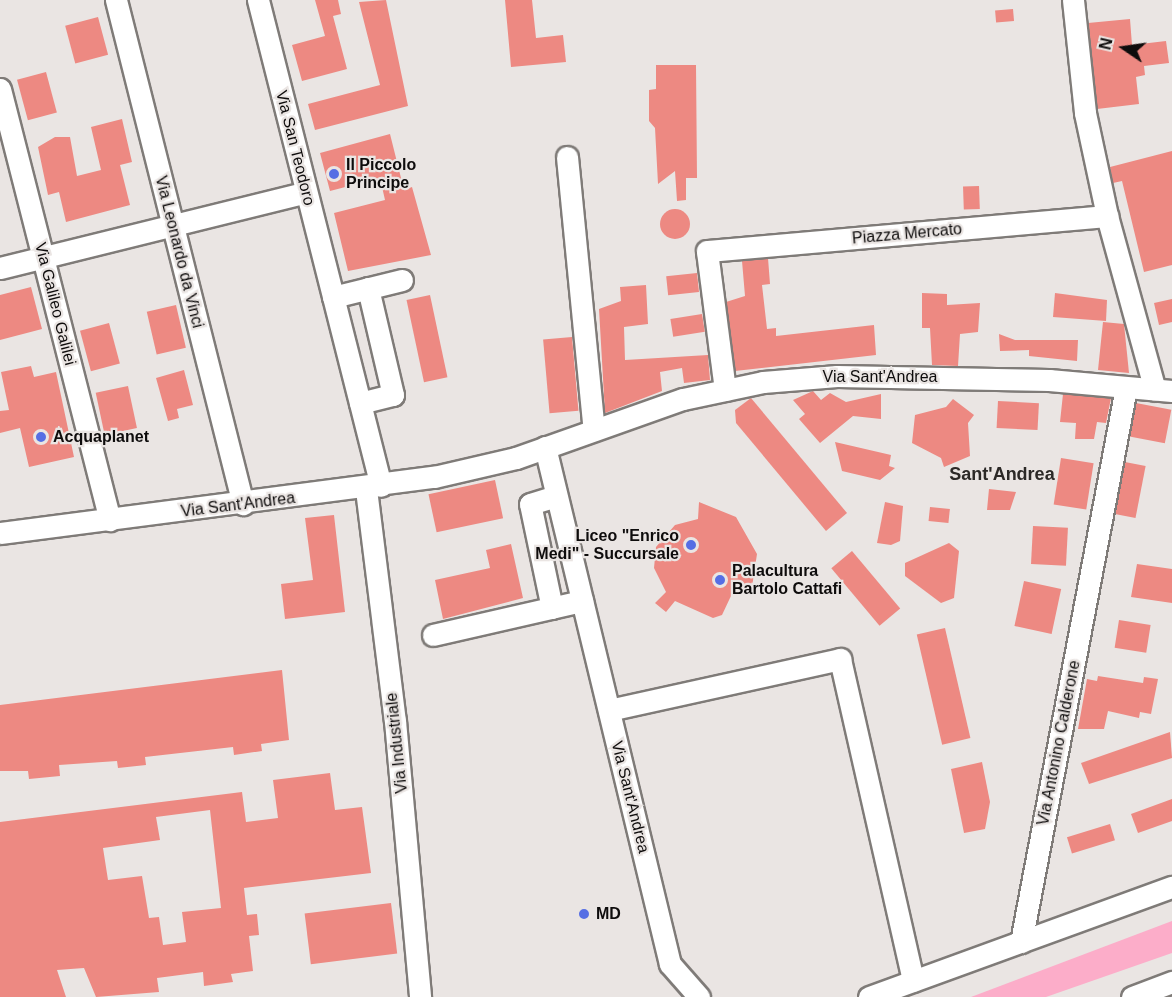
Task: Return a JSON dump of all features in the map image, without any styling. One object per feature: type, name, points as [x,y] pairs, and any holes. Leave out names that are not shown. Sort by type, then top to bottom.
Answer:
[{"type":"street","name":"Via Leonardo da Vinci","points":[[116,0],[243,504]]},
{"type":"street","name":"Via San Teodoro","points":[[258,0],[360,403],[373,488]]},
{"type":"street","points":[[1073,0],[1085,113],[1107,216],[1164,391]]},
{"type":"street","name":"Via Galileo Galilei","points":[[0,89],[110,520]]},
{"type":"street","points":[[567,157],[594,430]]},
{"type":"street","points":[[0,268],[306,192]]},
{"type":"street","name":"Piazza Mercato","points":[[725,390],[707,251],[1107,216]]},
{"type":"street","points":[[333,297],[402,280]]},
{"type":"street","points":[[360,403],[393,395],[368,288]]},
{"type":"street","name":"Via Sant'Andrea","points":[[0,533],[373,488],[516,458],[594,430],[725,390],[837,376],[1049,380],[1164,391]]},
{"type":"street","name":"Via Antonino Calderone","points":[[1021,942],[1126,388]]},
{"type":"street","name":"Via Sant'Andrea","points":[[544,447],[670,964],[699,997]]},
{"type":"street","name":"Via Industriale","points":[[373,488],[420,997]]},
{"type":"street","points":[[552,608],[530,504],[556,496]]},
{"type":"street","points":[[433,634],[582,601]]},
{"type":"street","points":[[609,710],[840,659],[913,981]]},
{"type":"street","points":[[869,997],[1172,887]]},
{"type":"street","points":[[1132,997],[1172,982]]},
{"type":"shaded area","points":[[1172,921],[1172,953],[1046,997],[971,997]]},
{"type":"building","points":[[315,0],[338,0],[341,14],[333,16],[347,69],[302,81],[292,45],[325,36]]},
{"type":"building","points":[[386,0],[408,106],[315,130],[308,104],[380,85],[359,2]]},
{"type":"building","points":[[505,0],[532,0],[536,38],[563,35],[566,62],[511,67]]},
{"type":"building","points":[[1013,9],[1014,21],[996,23],[995,11]]},
{"type":"building","points":[[98,17],[108,55],[75,63],[65,26]]},
{"type":"building","points":[[1130,19],[1132,45],[1166,41],[1169,63],[1144,66],[1145,75],[1136,77],[1139,104],[1097,109],[1088,23]]},
{"type":"building","points":[[656,65],[696,65],[697,178],[686,178],[686,200],[677,201],[675,171],[658,184],[655,128],[649,121],[649,90],[656,89]]},
{"type":"building","points":[[46,72],[57,113],[28,120],[17,80]]},
{"type":"building","points":[[122,119],[132,162],[120,165],[130,205],[66,222],[59,192],[48,195],[38,147],[55,137],[70,137],[77,176],[101,170],[91,127]]},
{"type":"building","points":[[390,134],[404,190],[412,187],[431,255],[348,271],[334,213],[385,200],[380,178],[330,191],[320,153]]},
{"type":"building","points":[[1172,151],[1172,265],[1144,272],[1122,181],[1113,183],[1110,167]]},
{"type":"building","points":[[979,186],[980,209],[964,210],[963,187]]},
{"type":"building","points":[[675,209],[681,210],[689,218],[689,230],[681,238],[675,239],[669,238],[661,230],[660,224],[661,218],[669,210]]},
{"type":"building","points":[[768,258],[770,284],[762,285],[767,329],[776,328],[776,336],[874,325],[876,355],[735,371],[726,302],[745,296],[742,261]]},
{"type":"building","points":[[697,273],[699,292],[668,295],[666,276]]},
{"type":"building","points":[[646,285],[648,324],[624,327],[625,360],[708,355],[710,380],[684,383],[682,368],[660,372],[662,391],[605,413],[599,309],[621,301],[620,287]]},
{"type":"building","points":[[31,287],[42,329],[0,340],[0,295]]},
{"type":"building","points":[[922,293],[947,294],[947,305],[980,303],[978,332],[960,334],[958,366],[932,365],[930,328],[922,328]]},
{"type":"building","points":[[1055,293],[1107,300],[1106,321],[1053,317]]},
{"type":"building","points":[[430,295],[447,377],[424,382],[407,300]]},
{"type":"building","points":[[1172,299],[1172,322],[1159,325],[1154,303]]},
{"type":"building","points":[[176,305],[186,348],[157,355],[147,312]]},
{"type":"building","points":[[702,314],[705,332],[673,337],[670,319]]},
{"type":"building","points":[[1103,322],[1124,324],[1129,373],[1098,370]]},
{"type":"building","points":[[109,323],[120,364],[91,371],[80,331]]},
{"type":"building","points":[[999,334],[1015,340],[1078,340],[1077,361],[1029,356],[1029,350],[1000,351]]},
{"type":"building","points":[[572,337],[578,411],[550,413],[543,340]]},
{"type":"building","points":[[31,366],[34,377],[56,372],[74,457],[29,467],[20,428],[0,433],[0,411],[9,410],[1,372]]},
{"type":"building","points":[[184,370],[193,405],[177,409],[179,418],[168,421],[156,378]]},
{"type":"building","points":[[128,386],[137,428],[105,435],[96,393]]},
{"type":"building","points":[[813,391],[821,400],[830,393],[846,402],[881,394],[881,419],[853,416],[820,443],[799,419],[805,414],[793,400]]},
{"type":"building","points":[[1063,394],[1111,398],[1106,423],[1097,422],[1094,439],[1075,439],[1076,423],[1060,422]]},
{"type":"building","points":[[751,398],[847,513],[826,531],[736,423],[735,410]]},
{"type":"building","points":[[953,399],[974,415],[968,423],[970,456],[944,467],[941,458],[912,443],[915,415],[946,407]]},
{"type":"building","points":[[998,401],[1039,403],[1038,430],[997,428]]},
{"type":"building","points":[[1136,403],[1171,410],[1165,443],[1130,436]]},
{"type":"building","points":[[835,442],[891,455],[889,466],[895,468],[880,480],[842,471]]},
{"type":"building","points":[[1061,458],[1094,463],[1086,510],[1054,504]]},
{"type":"building","points":[[1125,462],[1146,466],[1136,518],[1115,514]]},
{"type":"building","points":[[495,480],[503,518],[437,532],[428,494]]},
{"type":"building","points":[[989,489],[1016,492],[1010,510],[987,510]]},
{"type":"building","points":[[699,502],[736,517],[757,554],[752,587],[738,581],[722,615],[713,618],[675,601],[666,612],[655,603],[666,592],[654,568],[656,547],[675,525],[698,519]]},
{"type":"building","points":[[885,502],[903,506],[900,541],[891,545],[877,543]]},
{"type":"building","points":[[930,507],[950,509],[948,523],[929,521]]},
{"type":"building","points":[[334,515],[345,612],[285,619],[281,584],[313,580],[305,518]]},
{"type":"building","points":[[1033,526],[1068,528],[1066,566],[1031,564]]},
{"type":"building","points":[[949,543],[959,551],[954,598],[941,603],[905,576],[905,563]]},
{"type":"building","points":[[511,544],[523,598],[443,619],[435,580],[490,568],[486,550]]},
{"type":"building","points":[[852,551],[900,608],[880,626],[831,568]]},
{"type":"building","points":[[1137,564],[1172,569],[1172,603],[1131,597]]},
{"type":"building","points":[[1024,581],[1061,589],[1052,634],[1014,626]]},
{"type":"building","points":[[1119,620],[1151,625],[1146,653],[1115,648]]},
{"type":"building","points":[[945,628],[970,738],[942,745],[917,635]]},
{"type":"building","points":[[282,670],[289,740],[261,744],[262,751],[234,755],[233,747],[145,757],[146,765],[118,768],[117,761],[59,765],[60,776],[29,779],[28,771],[0,771],[0,705]]},
{"type":"building","points":[[1098,676],[1143,683],[1144,677],[1158,679],[1151,714],[1140,712],[1139,718],[1108,711],[1104,729],[1078,729],[1087,679],[1097,681]]},
{"type":"building","points":[[1170,732],[1172,758],[1089,784],[1081,763]]},
{"type":"building","points":[[982,762],[990,802],[985,829],[964,833],[951,769]]},
{"type":"building","points":[[330,773],[335,810],[362,807],[371,873],[244,888],[247,915],[257,914],[259,935],[249,936],[253,971],[231,974],[233,982],[204,986],[203,972],[157,978],[159,992],[96,997],[84,968],[57,970],[66,997],[0,997],[0,822],[242,792],[246,822],[278,818],[273,780]],"holes":[[[210,810],[221,908],[182,912],[186,942],[163,945],[159,917],[149,918],[142,876],[108,880],[103,848],[160,840],[156,817]]]},
{"type":"building","points":[[1172,799],[1172,821],[1138,833],[1131,814]]},
{"type":"building","points":[[1110,824],[1115,840],[1072,853],[1067,837]]},
{"type":"building","points":[[391,903],[397,954],[311,964],[305,914]]},
{"type":"place","name":"Il Piccolo Principe","points":[[334,174]]},
{"type":"place","name":"Acquaplanet","points":[[41,437]]},
{"type":"place","name":"Liceo \"Enrico Medi\" - Succursale","points":[[691,545]]},
{"type":"place","name":"Palacultura Bartolo Cattafi","points":[[720,580]]},
{"type":"place","name":"MD","points":[[584,914]]},
{"type":"district","name":"Sant'Andrea","points":[[1002,474]]}]
